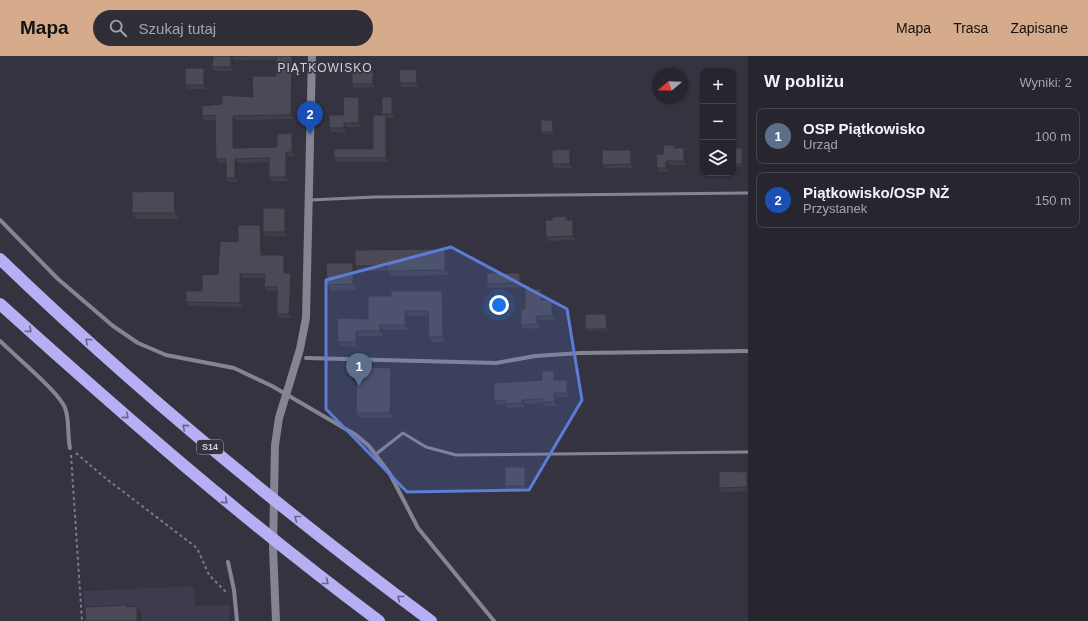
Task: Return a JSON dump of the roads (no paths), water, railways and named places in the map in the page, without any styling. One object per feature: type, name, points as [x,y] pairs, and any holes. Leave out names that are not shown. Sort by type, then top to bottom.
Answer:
[{"type":"highway","name":"S14","points":[[0,259],[182,424],[322,538],[431,621]]},
{"type":"highway","points":[[0,304],[165,451],[252,523],[379,621]]},
{"type":"street","points":[[276,621],[274,594],[275,445],[285,394],[300,349],[306,318],[310,200],[312,56]]},
{"type":"street","points":[[0,220],[58,279],[113,326],[138,343],[166,355],[234,368],[285,394],[356,435],[376,454],[390,474],[418,528],[494,621]]},
{"type":"street","points":[[0,341],[59,398],[68,417],[68,438],[70,448]]},
{"type":"street","points":[[306,358],[496,363],[535,356],[580,353],[748,351]]},
{"type":"street","points":[[228,562],[236,602],[238,621]]},
{"type":"lane","points":[[310,200],[383,196],[748,193]]},
{"type":"lane","points":[[376,454],[403,433],[426,447],[456,455],[748,452]]},
{"type":"place","name":"Piątkowisko/OSP NŻ","points":[[310,134]]},
{"type":"place","name":"OSP Piątkowisko","points":[[359,386]]},
{"type":"district","name":"PIĄTKOWISKO","points":[[325,68]]}]
